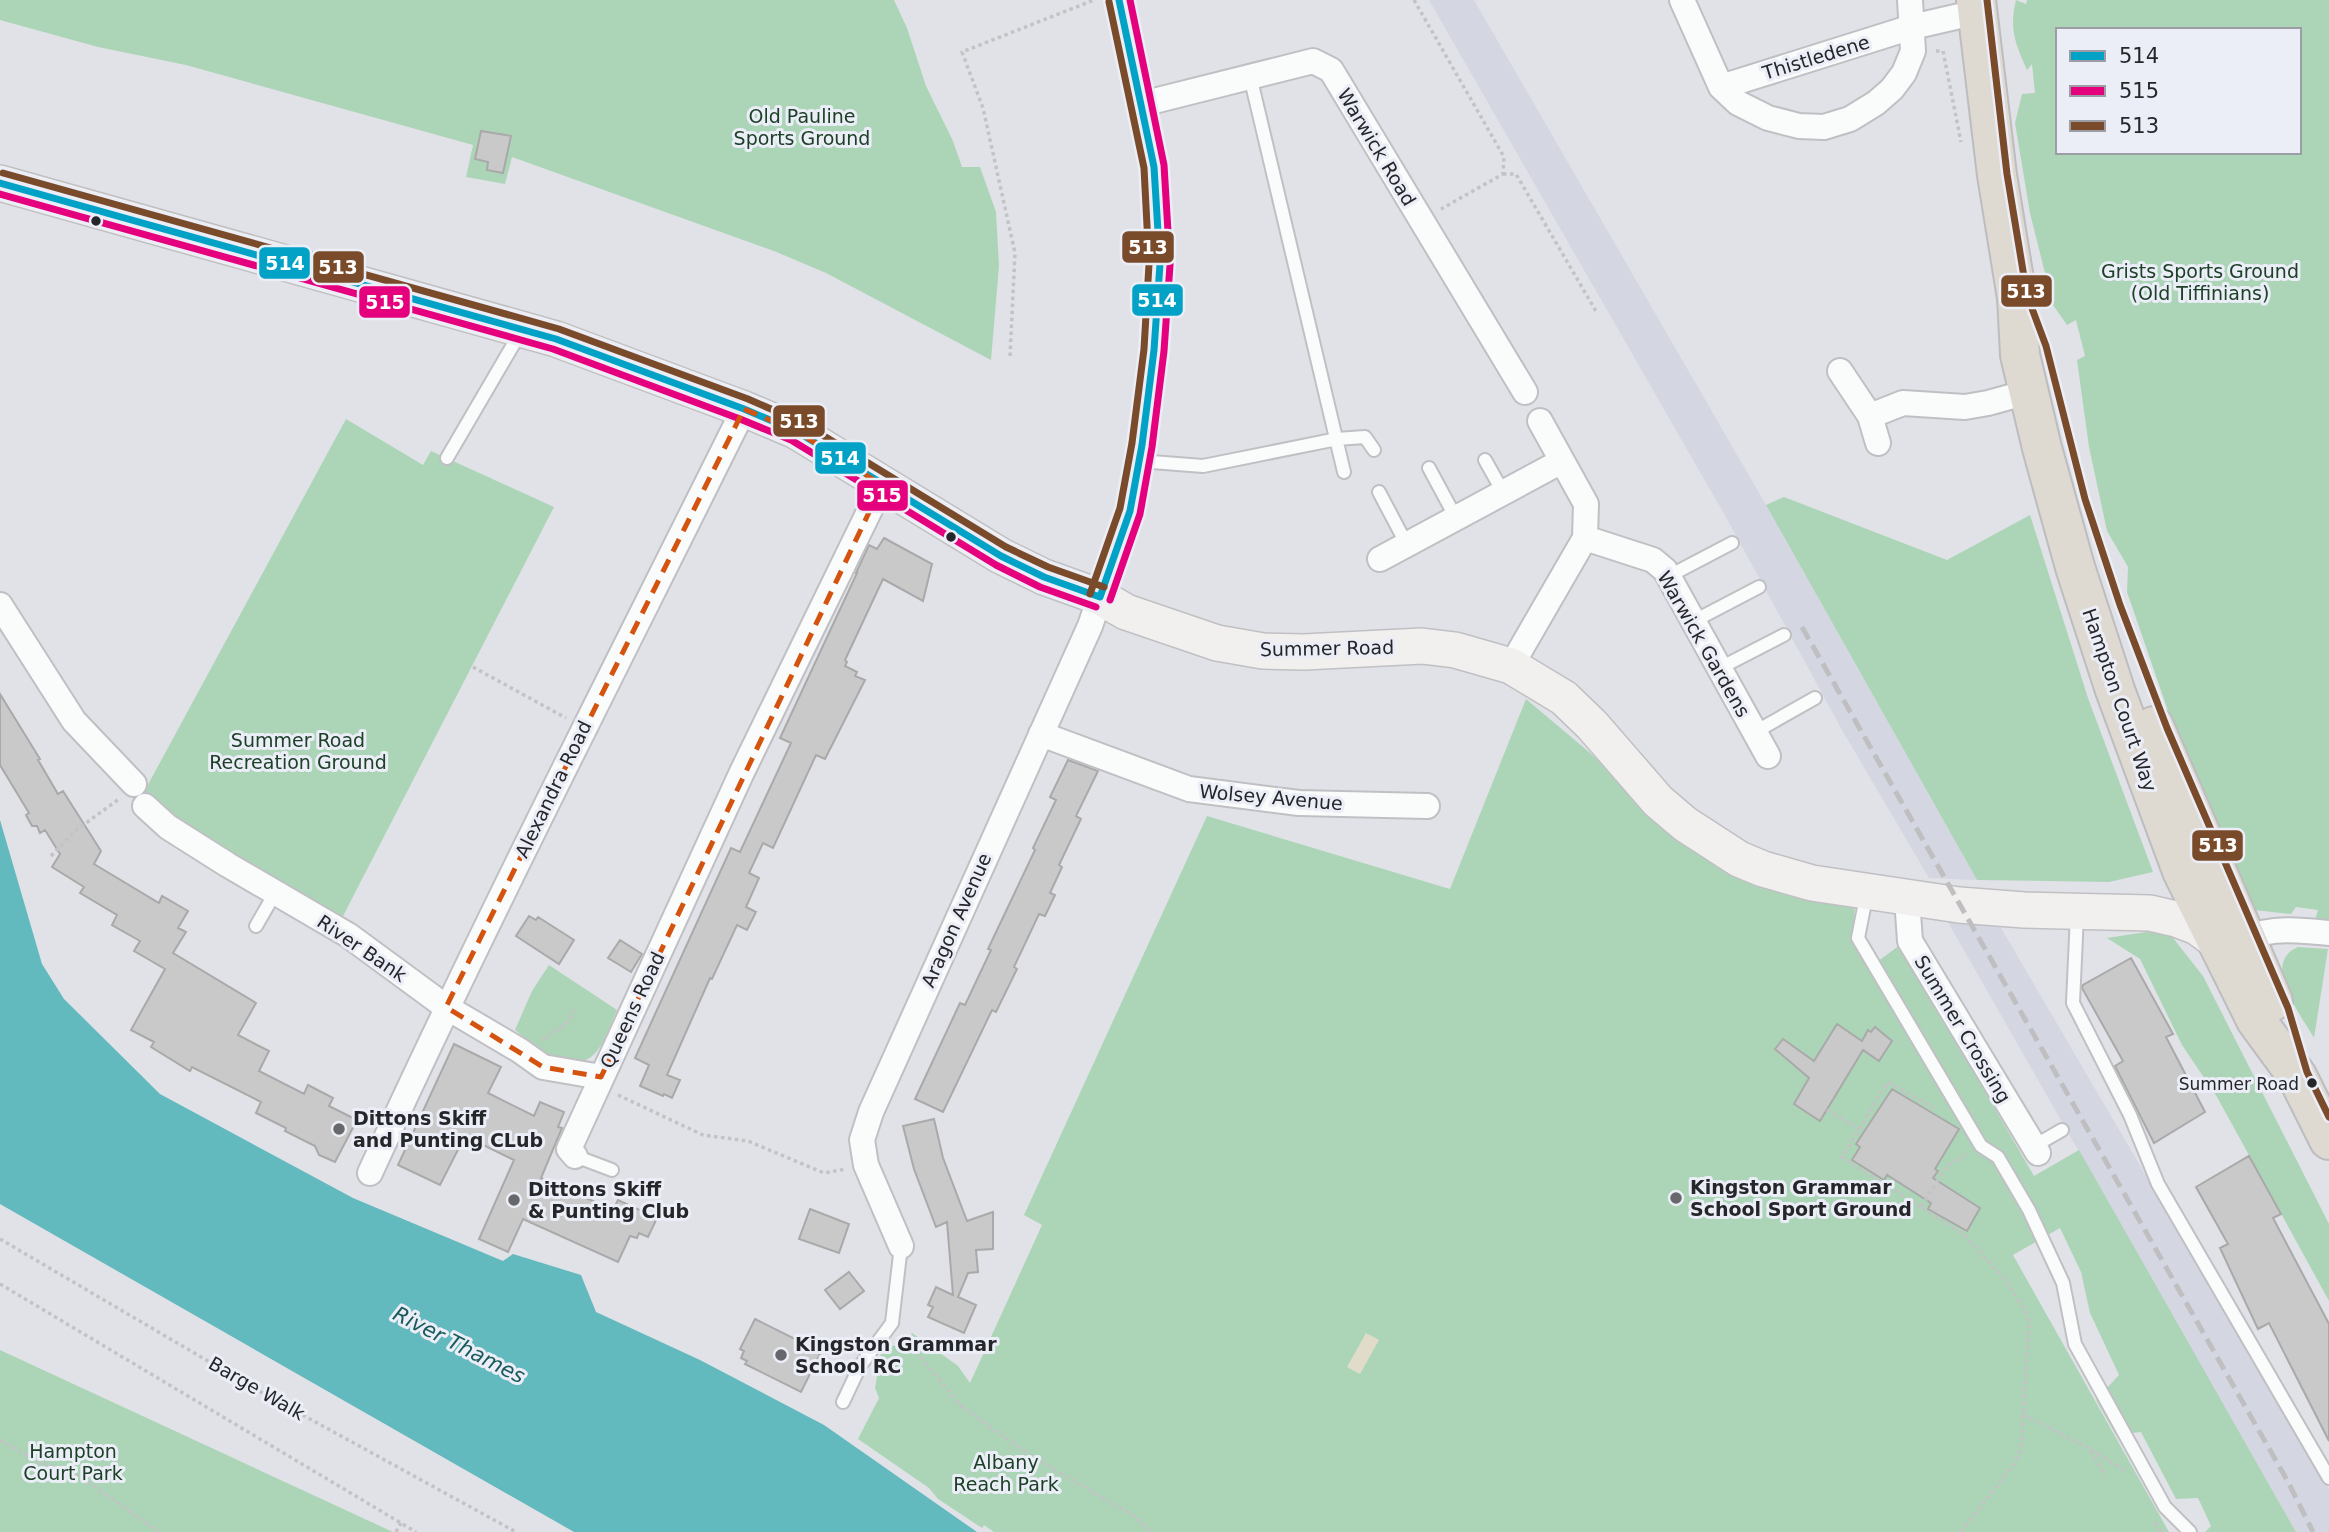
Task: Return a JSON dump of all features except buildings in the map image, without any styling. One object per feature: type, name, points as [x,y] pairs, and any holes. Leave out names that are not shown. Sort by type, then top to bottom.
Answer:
[{"type":"highway","name":"Hampton Court Way","points":[[1977,6],[1997,175],[2017,298],[2020,355],[2074,567],[2115,690],[2182,871],[2227,942],[2278,1012],[2297,1076],[2329,1140]]},
{"type":"highway","name":"Hampton Court Way","points":[[2017,298],[2036,349],[2075,502],[2110,609],[2157,732],[2227,942]]},
{"type":"street","name":"Aragon Avenue","points":[[901,1247],[866,1165],[862,1140],[871,1112],[1090,626],[1130,511],[1139,461],[1154,350],[1160,264],[1154,167],[1119,0]]},
{"type":"street","points":[[1682,0],[1721,87],[1738,103],[1769,118],[1799,127],[1824,127],[1850,119],[1892,89],[1904,73],[1913,51],[1910,0]]},
{"type":"street","name":"Thistledene","points":[[1721,87],[1977,6]]},
{"type":"street","name":"Warwick Road","points":[[1142,104],[1313,61],[1331,70],[1525,392]]},
{"type":"street","name":"Summer Road","points":[[0,183],[556,340],[744,409],[796,431],[1000,556],[1044,577],[1100,597],[1126,612],[1217,643],[1263,652],[1332,652],[1422,646],[1455,650],[1510,666],[1563,698],[1592,725],[1658,801],[1708,841],[1763,869],[1812,883],[1907,898],[2012,909],[2150,913],[2176,919],[2227,942]]},
{"type":"street","points":[[1840,371],[1870,416],[1878,443]]},
{"type":"street","points":[[1870,416],[1903,403],[1965,407],[2028,392]]},
{"type":"street","name":"Alexandra Road","points":[[370,1173],[446,1007],[583,727],[744,409]]},
{"type":"street","points":[[1510,666],[1585,538],[1586,504],[1540,421]]},
{"type":"street","points":[[1380,559],[1562,461]]},
{"type":"street","name":"Queens Road","points":[[575,1156],[569,1149],[600,1081],[742,772],[881,485]]},
{"type":"street","name":"Warwick Gardens","points":[[1585,538],[1654,560],[1669,576],[1768,756]]},
{"type":"street","name":"River Bank","points":[[0,606],[74,721],[168,827],[348,935],[446,1007],[543,1067],[600,1081]]},
{"type":"street","name":"Wolsey Avenue","points":[[1041,734],[1189,789],[1299,803],[1427,806]]},
{"type":"street","name":"Summer Road","points":[[2118,911],[2180,883],[2183,878],[2182,871]]},
{"type":"street","name":"Summer Crossing","points":[[1907,898],[1910,941],[2036,1150]]},
{"type":"street","points":[[2227,942],[2266,931],[2329,933]]},
{"type":"lane","points":[[1250,76],[1345,472]]},
{"type":"lane","points":[[447,458],[522,330]]},
{"type":"lane","points":[[1139,461],[1203,466],[1337,439],[1365,437],[1374,450]]},
{"type":"lane","points":[[1485,460],[1503,492]]},
{"type":"lane","points":[[1429,468],[1456,518]]},
{"type":"lane","points":[[1379,492],[1407,545]]},
{"type":"lane","points":[[1669,576],[1732,543]]},
{"type":"lane","points":[[1693,621],[1759,587]]},
{"type":"lane","points":[[1720,668],[1783,635]]},
{"type":"lane","points":[[1755,732],[1815,698]]},
{"type":"lane","points":[[1867,892],[1858,938],[1981,1146],[1998,1157],[2029,1210],[2063,1283],[2075,1344],[2165,1507],[2190,1532]]},
{"type":"lane","points":[[256,926],[275,893]]},
{"type":"lane","points":[[2078,911],[2073,1003],[2130,1115],[2158,1184],[2329,1478]]},
{"type":"lane","points":[[2036,1150],[2062,1130]]},
{"type":"lane","points":[[575,1156],[612,1170]]},
{"type":"lane","points":[[843,1402],[860,1366],[892,1324],[901,1247]]},
{"type":"path","points":[[1010,356],[1015,253],[983,108],[962,52],[1094,0]]},
{"type":"path","points":[[1414,0],[1504,158],[1503,174]]},
{"type":"path","points":[[1421,220],[1503,174],[1517,174],[1597,313]]},
{"type":"path","points":[[473,667],[583,727]]},
{"type":"path","points":[[51,856],[75,831],[124,795],[139,795]]},
{"type":"path","points":[[524,1053],[568,1022],[574,1010]]},
{"type":"path","points":[[600,1081],[703,1135],[748,1141],[824,1174],[866,1165]]},
{"type":"path","points":[[1937,1110],[1888,1082],[1842,1157],[1964,1235],[2004,1278],[2029,1321],[2021,1449],[2014,1464],[1961,1532]]},
{"type":"path","points":[[1827,1110],[1859,1129]]},
{"type":"path","points":[[1921,1207],[1947,1166],[1981,1146]]},
{"type":"path","name":"Barge Walk","points":[[0,1239],[259,1391],[516,1532]]},
{"type":"path","points":[[0,1284],[416,1532]]},
{"type":"path","points":[[892,1324],[920,1353],[961,1406],[1028,1454],[1134,1516],[1151,1532]]},
{"type":"path","points":[[2023,1414],[2123,1468],[2129,1479]]},
{"type":"path","points":[[0,1440],[36,1461],[76,1474],[159,1532]]},
{"type":"path","points":[[2090,1449],[2106,1476]]},
{"type":"path","points":[[2154,1521],[2161,1532]]},
{"type":"path","points":[[396,1532],[401,1523]]},
{"type":"highlighted area","points":[[744,409],[796,431],[882,485],[601,1077],[543,1067],[446,1007]]},
{"type":"shaded area","points":[[1429,0],[1474,0],[1766,505],[1977,880],[1929,878],[1842,730],[1727,519]]},
{"type":"shaded area","points":[[1945,917],[1997,921],[2329,1489],[2329,1532],[2296,1532]]},
{"type":"green space","name":"Old Pauline Sports Ground","points":[[0,0],[894,0],[907,28],[926,86],[953,141],[962,167],[980,167],[996,212],[999,266],[991,360],[826,273],[774,251],[512,157],[505,184],[466,177],[473,145],[186,65],[98,47],[0,20]]},
{"type":"green space","name":"Grists Sports Ground (Old Tiffinians)","points":[[2016,0],[2026,4],[2027,0],[2329,0],[2329,924],[2314,923],[2318,910],[2296,907],[2291,914],[2254,910],[2233,861],[2238,852],[2234,840],[2217,831],[2167,708],[2127,592],[2128,567],[2107,531],[2089,447],[2077,360],[2085,356],[2076,320],[2067,325],[2053,305],[2030,213],[2015,123],[2022,94],[2035,93],[2032,64],[2027,70],[2014,36]]},
{"type":"green space","name":"Summer Road Recreation Ground","points":[[346,419],[423,465],[431,451],[554,507],[342,918],[198,833],[144,792]]},
{"type":"green space","points":[[1784,497],[1947,560],[2030,515],[2088,698],[2153,872],[2109,882],[1977,880],[1766,505]]},
{"type":"green space","name":"Kingston Grammar School Sport Ground","points":[[1526,699],[1589,752],[1669,829],[1855,905],[1853,933],[1870,967],[1900,945],[2034,1176],[2079,1150],[2296,1532],[2205,1532],[2211,1526],[2198,1498],[2176,1499],[2141,1432],[2116,1435],[2096,1400],[2119,1375],[2090,1313],[2081,1272],[2060,1228],[2013,1255],[2169,1532],[994,1532],[984,1525],[982,1528],[938,1499],[929,1488],[858,1439],[879,1398],[875,1388],[881,1352],[901,1342],[905,1347],[912,1333],[958,1366],[970,1383],[1042,1225],[1024,1215],[1207,816],[1450,889]]},
{"type":"green space","points":[[2166,929],[2203,976],[2329,1224],[2329,1301],[2217,1097],[2182,1045],[2140,959],[2107,938]]},
{"type":"green space","points":[[2298,947],[2328,949],[2314,1038],[2293,1003],[2283,977],[2283,965],[2287,955]]},
{"type":"green space","points":[[549,965],[617,1010],[606,1037],[588,1059],[577,1062],[555,1057],[515,1030],[532,991]]},
{"type":"green space","name":"Hampton Court Park","points":[[0,1350],[393,1532],[0,1532]]},
{"type":"sand","points":[[1366,1333],[1379,1340],[1360,1374],[1347,1367]]},
{"type":"water","name":"River Thames","points":[[0,820],[42,964],[64,999],[160,1094],[353,1198],[503,1261],[513,1254],[581,1275],[596,1312],[700,1360],[824,1425],[977,1532],[574,1532],[0,1204]]},
{"type":"railway","points":[[1802,627],[2287,1480],[2313,1532]]},
{"type":"transit line","name":"514","points":[[1100,597],[1130,511],[1142,445],[1154,350],[1160,264],[1154,167],[1119,0]]},
{"type":"transit line","name":"515","points":[[1110,600],[1140,514],[1152,447],[1164,351],[1170,265],[1164,165],[1130,0]]},
{"type":"transit line","name":"513","points":[[1987,0],[2007,174],[2027,295],[2046,346],[2085,499],[2120,605],[2167,728],[2288,1008],[2307,1072],[2329,1117]]},
{"type":"transit line","name":"513","points":[[1090,594],[1120,508],[1132,443],[1144,349],[1149,264],[1144,168],[1109,2]]},
{"type":"transit line","name":"513","points":[[3,173],[559,329],[748,399],[801,422],[1006,547],[1048,567],[1104,587]]},
{"type":"transit line","name":"514","points":[[0,183],[556,339],[744,409],[796,431],[1001,556],[1044,577],[1100,597]]},
{"type":"transit line","name":"515","points":[[0,194],[553,349],[740,419],[791,440],[996,565],[1040,587],[1096,607]]},
{"type":"place","name":"Summer Road","points":[[2312,1083]]},
{"type":"place","name":"Dittons Skiff and Punting CLub","points":[[339,1129]]},
{"type":"place","name":"Kingston Grammar School Sport Ground","points":[[1676,1198]]},
{"type":"place","name":"Dittons Skiff & Punting Club","points":[[514,1200]]},
{"type":"place","name":"Kingston Grammar School RC","points":[[781,1355]]},
{"type":"park label","name":"Albany Reach Park","points":[[1006,1473]]}]
